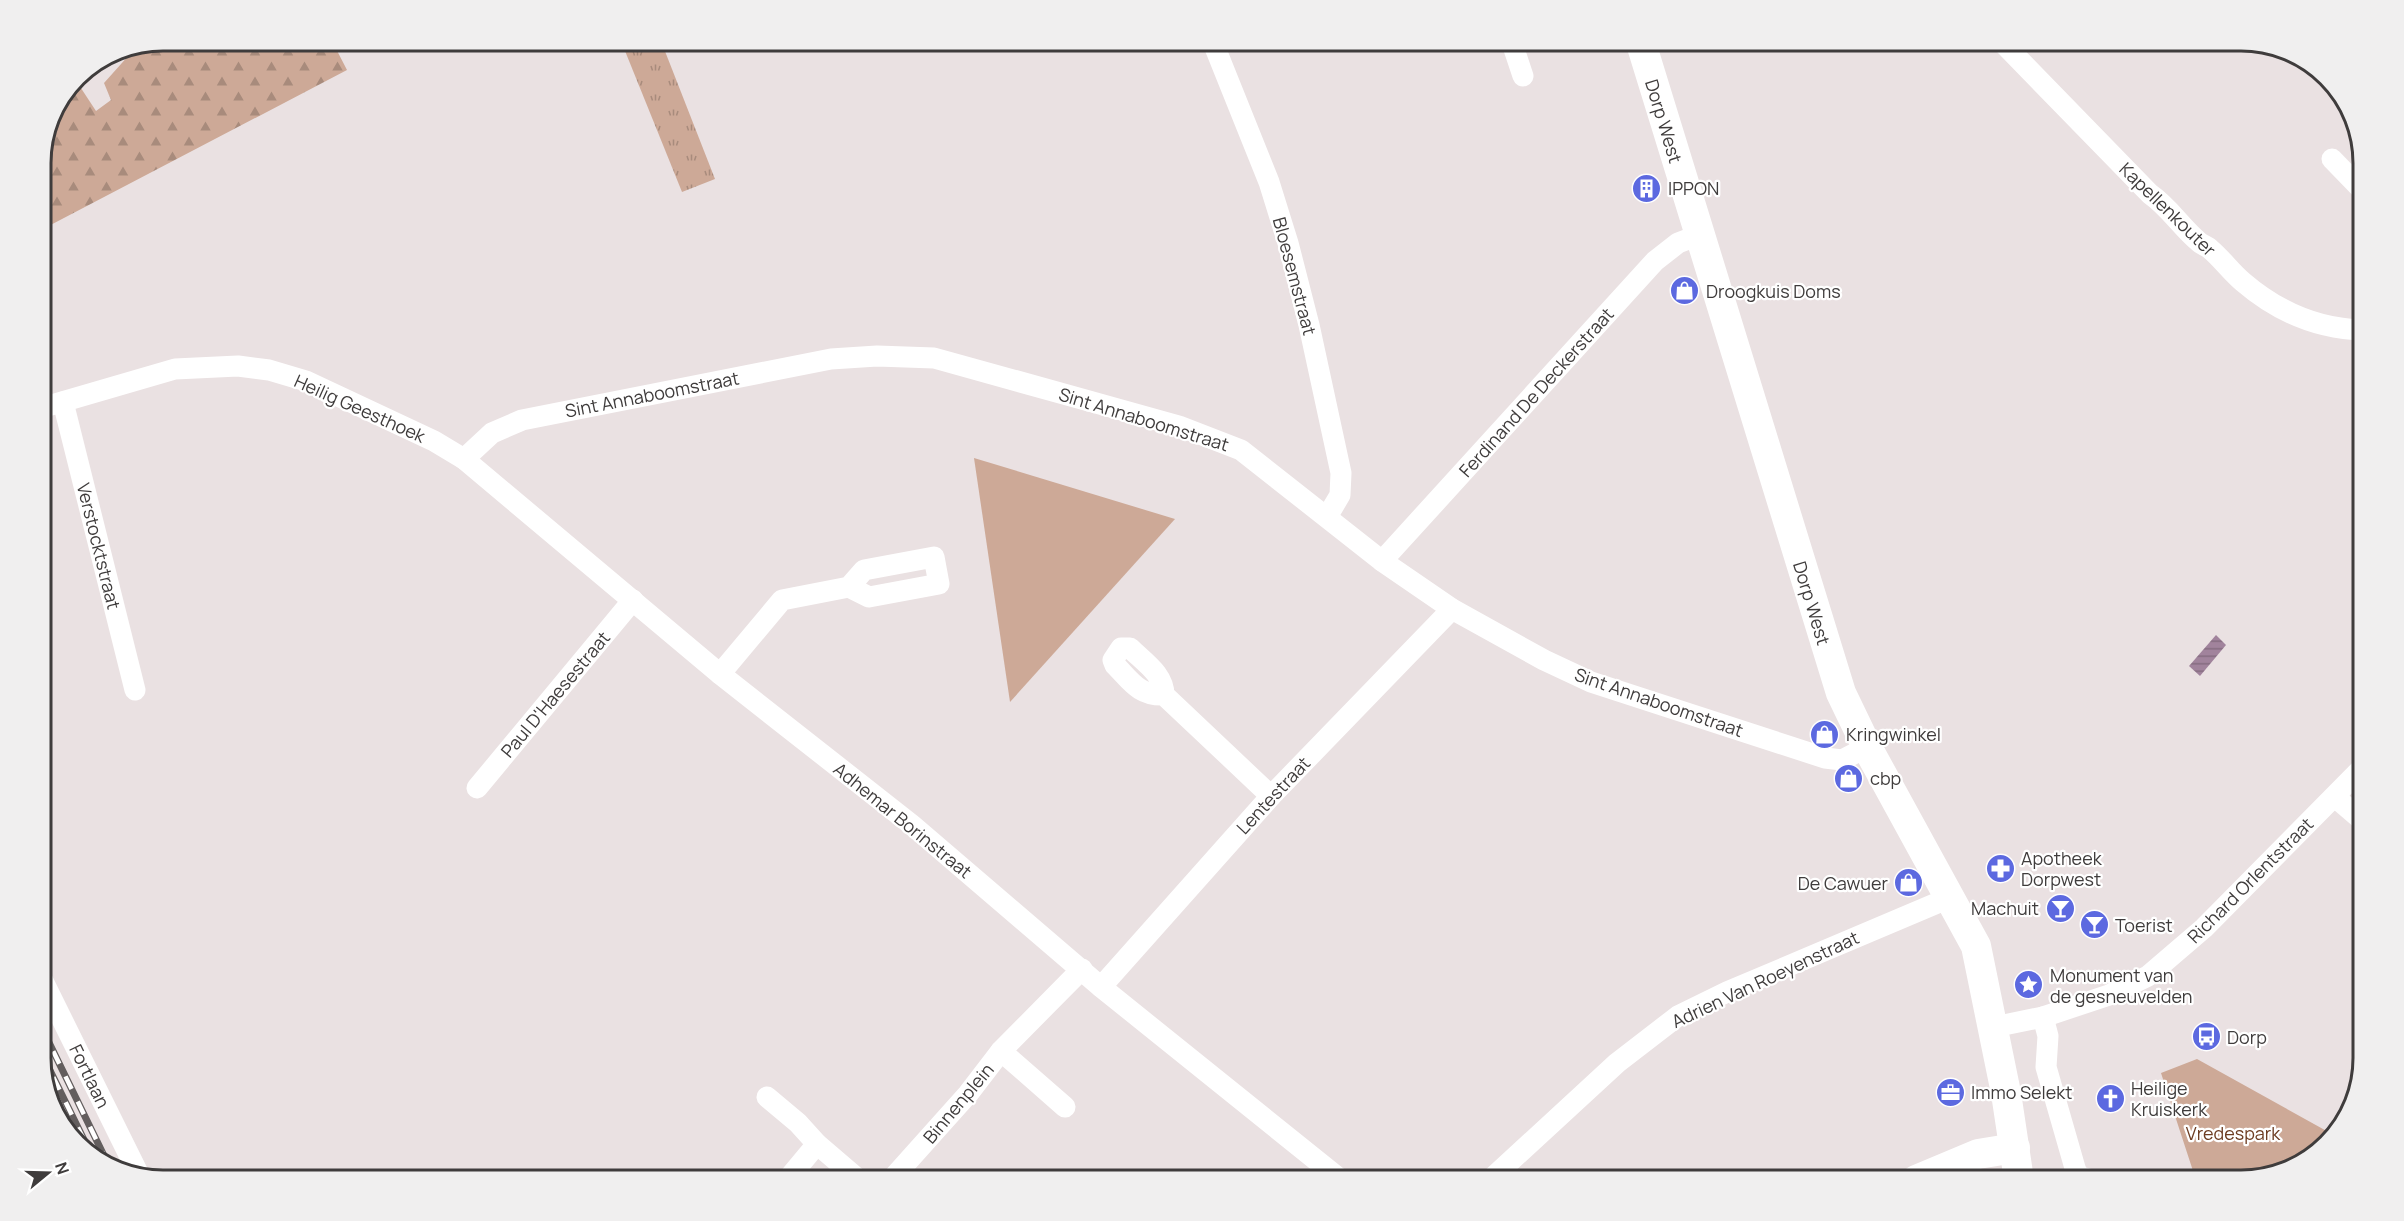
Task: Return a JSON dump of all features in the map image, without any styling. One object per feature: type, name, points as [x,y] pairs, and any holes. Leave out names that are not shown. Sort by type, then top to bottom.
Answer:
[{"type":"main road","name":"Dorp West","points":[[1643,51],[1841,693],[1867,747],[1976,946],[1994,1026],[2018,1170]]},
{"type":"main road","points":[[1940,1170],[1978,1154],[2015,1148]]},
{"type":"street","name":"Bloesemstraat","points":[[1216,51],[1269,182],[1309,325],[1341,472],[1340,495],[1327,517]]},
{"type":"street","points":[[1515,51],[1523,76]]},
{"type":"street","name":"Kapellenkouter","points":[[2011,51],[2150,194],[2160,201],[2241,281],[2270,303],[2292,315],[2319,325],[2353,329]]},
{"type":"street","points":[[2332,159],[2353,181]]},
{"type":"street","name":"Ferdinand De Deckerstraat","points":[[1382,561],[1655,261],[1678,243],[1700,235]]},
{"type":"street","name":"Sint Annaboomstraat","points":[[465,459],[492,433],[522,420],[831,359],[934,358],[1179,426],[1240,450],[1382,561],[1452,609],[1544,660],[1591,682],[1825,758],[1842,760],[1867,747]]},
{"type":"street","name":"Heilig Geesthoek","points":[[51,405],[175,369],[238,366],[269,370],[306,381],[434,441],[465,459]]},
{"type":"street","name":"Verstocktstraat","points":[[63,402],[135,690]]},
{"type":"street","name":"Adhemar Borinstraat","points":[[465,459],[720,674],[912,825],[1101,987],[1329,1170]]},
{"type":"street","points":[[720,674],[782,600],[849,587]]},
{"type":"street","name":"Paul D'Haesestraat","points":[[477,788],[633,600]]},
{"type":"street","name":"Lentestraat","points":[[1101,987],[1271,796],[1452,609]]},
{"type":"street","points":[[1164,695],[1271,796]]},
{"type":"street","name":"Richard Orlentstraat","points":[[1994,1026],[2043,1017],[2129,987],[2156,970],[2204,928],[2353,778]]},
{"type":"street","points":[[2335,797],[2353,812]]},
{"type":"street","name":"Adrien Van Roeyenstraat","points":[[1501,1170],[1617,1064],[1678,1016],[1949,898]]},
{"type":"street","name":"Binnenplein","points":[[900,1170],[968,1094],[1001,1051],[1082,969]]},
{"type":"street","name":"Fortlaan","points":[[51,997],[135,1166]]},
{"type":"street","points":[[2043,1017],[2048,1036],[2046,1067],[2076,1170]]},
{"type":"street","name":"Binnenplein","points":[[1001,1051],[1065,1107]]},
{"type":"street","points":[[767,1097],[847,1170]]},
{"type":"street","points":[[795,1170],[817,1144]]},
{"type":"green space","points":[[156,51],[337,51],[347,70],[51,225],[51,156],[60,120],[81,87],[96,111],[111,100],[104,83],[127,57]]},
{"type":"green space","points":[[625,51],[665,51],[715,179],[682,192]]},
{"type":"green space","points":[[974,458],[1175,519],[1010,702]]},
{"type":"green space","name":"Vredespark","points":[[2197,1059],[2326,1131],[2297,1155],[2270,1166],[2241,1170],[2193,1170],[2161,1073]]},
{"type":"shaded area","points":[[2216,635],[2226,645],[2200,676],[2189,666]]},
{"type":"railway","points":[[51,1047],[102,1152]]},
{"type":"railway","points":[[52,1075],[81,1134]]},
{"type":"place","name":"IPPON","points":[[1647,188]]},
{"type":"place","name":"Droogkuis Doms","points":[[1685,291]]},
{"type":"place","name":"Kringwinkel","points":[[1825,734]]},
{"type":"place","name":"cbp","points":[[1849,778]]},
{"type":"place","name":"Apotheek Dorpwest","points":[[2000,868]]},
{"type":"place","name":"De Cawuer","points":[[1909,883]]},
{"type":"place","name":"Machuit","points":[[2060,908]]},
{"type":"place","name":"Toerist","points":[[2094,925]]},
{"type":"place","name":"Monument van de gesneuvelden","points":[[2029,985]]},
{"type":"place","name":"Dorp","points":[[2206,1037]]},
{"type":"place","name":"Immo Selekt","points":[[1950,1092]]},
{"type":"place","name":"Heilige Kruiskerk","points":[[2110,1098]]}]
